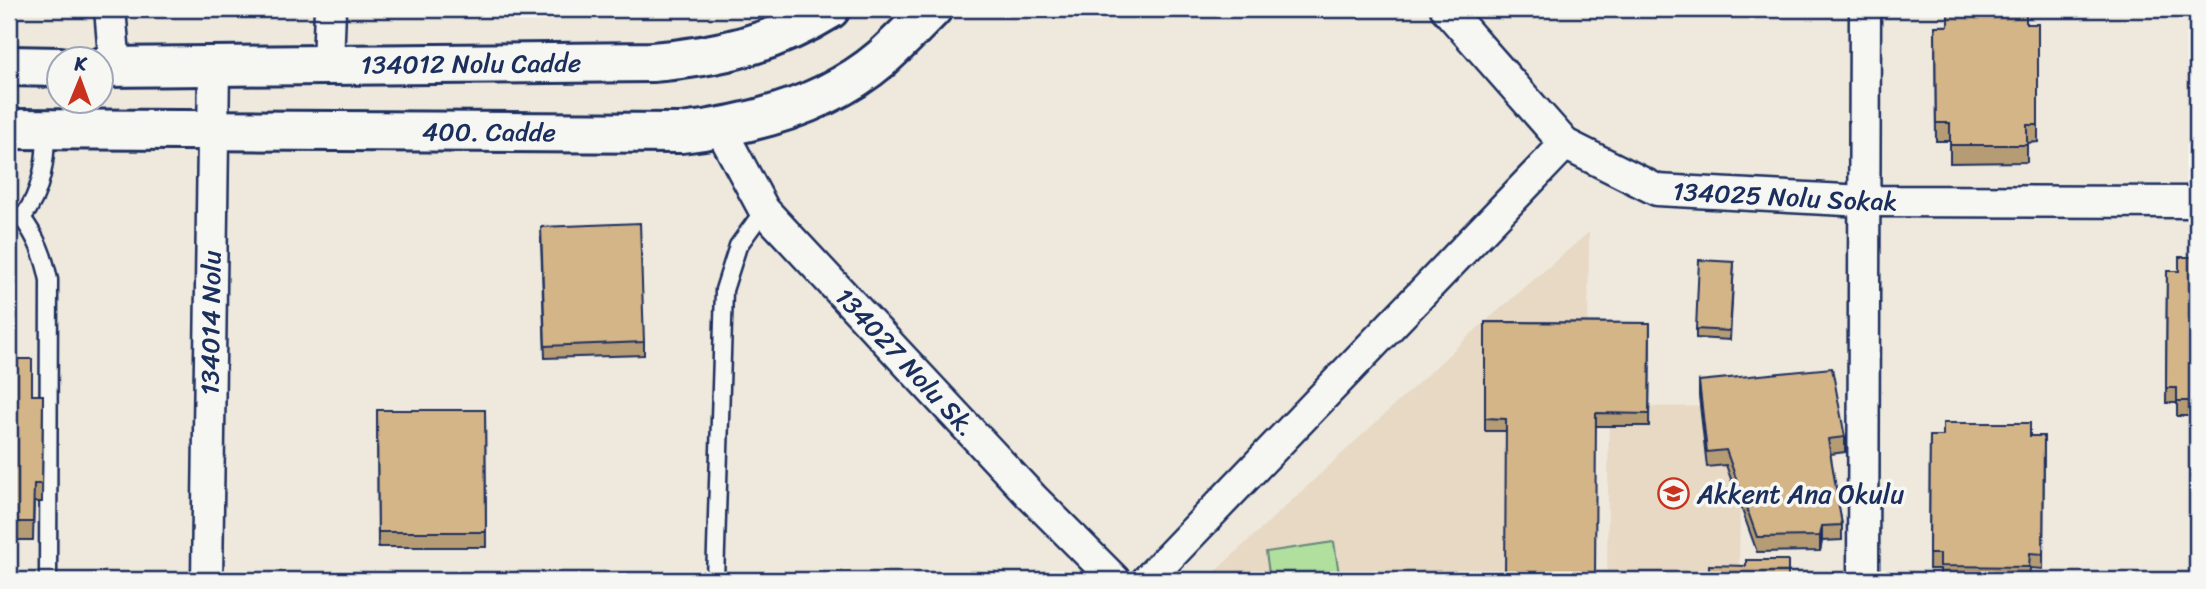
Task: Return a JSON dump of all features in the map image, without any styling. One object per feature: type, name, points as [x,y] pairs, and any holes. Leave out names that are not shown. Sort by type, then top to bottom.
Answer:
[{"type":"main road","name":"134012 Nolu Cadde","points":[[116,67],[652,62],[706,58],[757,44],[809,22],[830,9]]},
{"type":"main road","name":"400. Cadde","points":[[9,129],[681,133],[720,128],[795,108],[839,87],[880,60],[932,9]]},
{"type":"main road","points":[[9,66],[46,67]]},
{"type":"street","points":[[109,46],[110,9]]},
{"type":"street","points":[[328,65],[330,9]]},
{"type":"street","name":"134025 Nolu Sokak","points":[[1446,9],[1565,144],[1657,190],[1864,201],[2197,202]]},
{"type":"street","points":[[1863,580],[1865,9]]},
{"type":"street","name":"134014 Nolu","points":[[207,580],[214,66]]},
{"type":"street","name":"134027 Nolu Sk.","points":[[720,128],[764,210],[1032,497],[1115,580]]},
{"type":"street","points":[[1147,580],[1565,144]]},
{"type":"lane","points":[[46,129],[43,174],[30,208],[15,217],[39,244],[49,280],[48,580]]},
{"type":"lane","points":[[715,580],[724,290],[737,246],[764,210]]},
{"type":"shaded area","points":[[1589,232],[1586,580],[1206,580],[1471,334]]},
{"type":"shaded area","name":"Akkent Ana Okulu","points":[[1741,406],[1739,580],[1607,580],[1609,407]]},
{"type":"green space","points":[[1334,542],[1340,580],[1270,580],[1266,552]]},
{"type":"building","points":[[1948,9],[2026,9],[2026,24],[2038,24],[2038,125],[2027,125],[2027,145],[1950,145],[1950,123],[1936,123],[1935,26],[1948,26]]},
{"type":"building","points":[[640,223],[644,342],[545,346],[541,227]]},
{"type":"building","points":[[2179,257],[2197,257],[2197,401],[2177,401],[2177,388],[2166,388],[2167,271],[2179,271]]},
{"type":"building","points":[[1699,260],[1734,262],[1730,331],[1696,329]]},
{"type":"building","points":[[1485,322],[1650,323],[1649,414],[1596,413],[1595,580],[1505,580],[1506,419],[1485,418]]},
{"type":"building","points":[[9,359],[32,359],[32,395],[43,395],[42,484],[34,484],[33,522],[9,522]]},
{"type":"building","points":[[1832,368],[1845,437],[1828,439],[1842,525],[1822,526],[1820,536],[1757,537],[1726,450],[1707,452],[1699,381]]},
{"type":"building","points":[[377,410],[485,410],[486,532],[378,532]]},
{"type":"building","points":[[1943,423],[2030,423],[2030,436],[2044,436],[2043,554],[2030,553],[2029,567],[1940,566],[1940,554],[1929,554],[1930,436],[1943,436]]},
{"type":"building","points":[[1746,560],[1788,560],[1788,580],[1709,580],[1709,565],[1746,566]]},
{"type":"place","name":"Akkent Ana Okulu","points":[[1674,494]]}]
